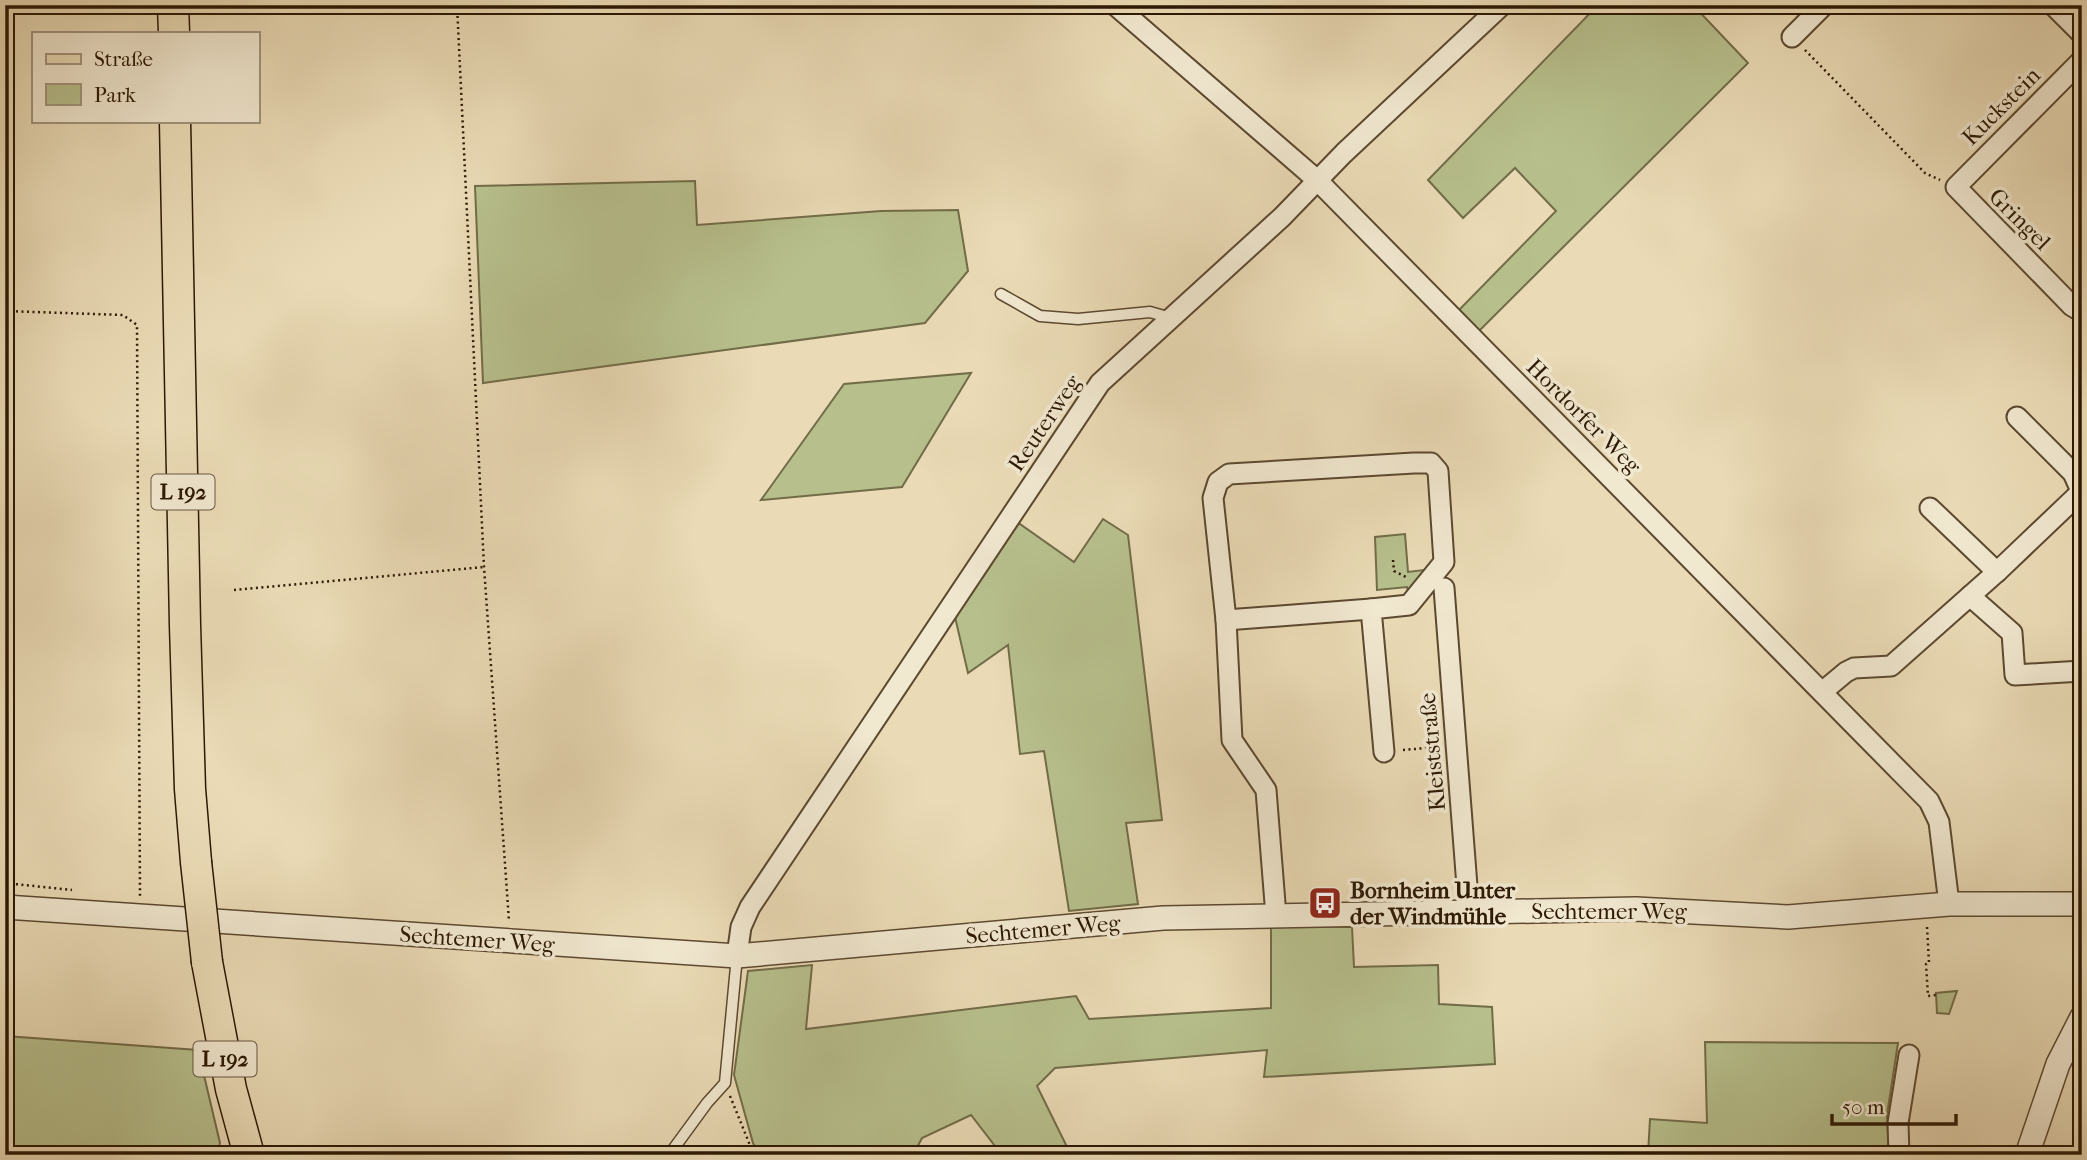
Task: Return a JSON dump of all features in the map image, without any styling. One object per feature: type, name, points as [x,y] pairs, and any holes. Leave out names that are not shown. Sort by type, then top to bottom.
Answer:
[{"type":"main road","points":[[173,5],[174,32]]},
{"type":"main road","name":"L 192","points":[[175,122],[190,789],[207,962],[231,1090],[249,1155]]},
{"type":"street","name":"Hordorfer Weg","points":[[1115,5],[1317,180],[1929,800],[1939,822],[1949,904]]},
{"type":"street","name":"Reuterweg","points":[[737,956],[741,927],[750,906],[1100,383],[1282,217],[1317,180],[1502,5]]},
{"type":"street","points":[[1792,37],[1824,5]]},
{"type":"street","points":[[2053,5],[2082,34]]},
{"type":"street","name":"Kuckstein","points":[[1956,187],[2082,60]]},
{"type":"street","name":"Gringel","points":[[1956,187],[2072,306],[2082,312]]},
{"type":"street","points":[[1822,692],[1854,668],[1891,666],[1997,572],[2081,491],[2073,473],[2017,417]]},
{"type":"street","points":[[1226,620],[1409,605],[1444,562],[1438,471],[1431,463],[1413,463],[1229,474],[1218,482],[1213,498],[1226,620],[1232,740],[1266,790],[1276,916]]},
{"type":"street","points":[[1930,508],[1997,572]]},
{"type":"street","name":"Kleiststraße","points":[[1444,588],[1469,912]]},
{"type":"street","points":[[1969,596],[2012,633],[2015,675],[2082,671]]},
{"type":"street","points":[[1371,609],[1384,752]]},
{"type":"street","name":"Sechtemer Weg","points":[[5,907],[737,956],[1163,918],[1636,909],[1788,917],[1949,904],[2082,904]]},
{"type":"street","points":[[2027,1155],[2058,1064],[2082,1017]]},
{"type":"street","points":[[1899,1155],[1898,1123],[1909,1055]]},
{"type":"lane","points":[[1001,294],[1040,316],[1078,319],[1150,312],[1171,318]]},
{"type":"lane","points":[[669,1155],[725,1083],[737,956]]},
{"type":"path","points":[[457,5],[484,567],[509,921]]},
{"type":"path","points":[[1792,37],[1925,173],[1956,187]]},
{"type":"path","points":[[5,311],[122,315],[137,325],[140,897]]},
{"type":"path","points":[[1393,560],[1394,571],[1422,588]]},
{"type":"path","points":[[234,590],[484,567]]},
{"type":"path","points":[[1926,906],[1928,996],[1936,995]]},
{"type":"path","points":[[725,1083],[754,1155]]},
{"type":"green space","points":[[1598,5],[1693,5],[1748,63],[1477,333],[1458,311],[1556,211],[1515,168],[1463,218],[1428,180]]},
{"type":"green space","points":[[695,181],[697,225],[881,211],[958,210],[968,271],[925,323],[483,383],[475,186]]},
{"type":"green space","points":[[971,373],[902,487],[761,500],[844,384]]},
{"type":"green space","points":[[1103,519],[1128,535],[1162,820],[1126,823],[1138,904],[1069,911],[1044,751],[1020,754],[1008,645],[968,673],[955,617],[1017,522],[1074,562]]},
{"type":"green space","points":[[1405,534],[1408,572],[1432,569],[1409,598],[1407,587],[1377,590],[1375,537]]},
{"type":"green space","points":[[1271,926],[1352,927],[1354,967],[1438,965],[1439,1004],[1492,1007],[1495,1064],[1264,1077],[1267,1050],[1055,1068],[1037,1086],[1071,1155],[994,1155],[998,1150],[971,1115],[922,1138],[913,1155],[760,1155],[753,1143],[734,1075],[748,971],[812,965],[806,1029],[1076,996],[1089,1019],[1271,1008]]},
{"type":"green space","points":[[1957,991],[1949,1014],[1937,1013],[1936,993]]},
{"type":"green space","points":[[5,1036],[198,1050],[220,1143],[217,1155],[5,1155]]},
{"type":"green space","points":[[1705,1042],[1898,1043],[1887,1115],[1889,1155],[1648,1155],[1650,1119],[1707,1123]]},
{"type":"place","name":"Bornheim Unter der Windmühle","points":[[1325,903]]}]
